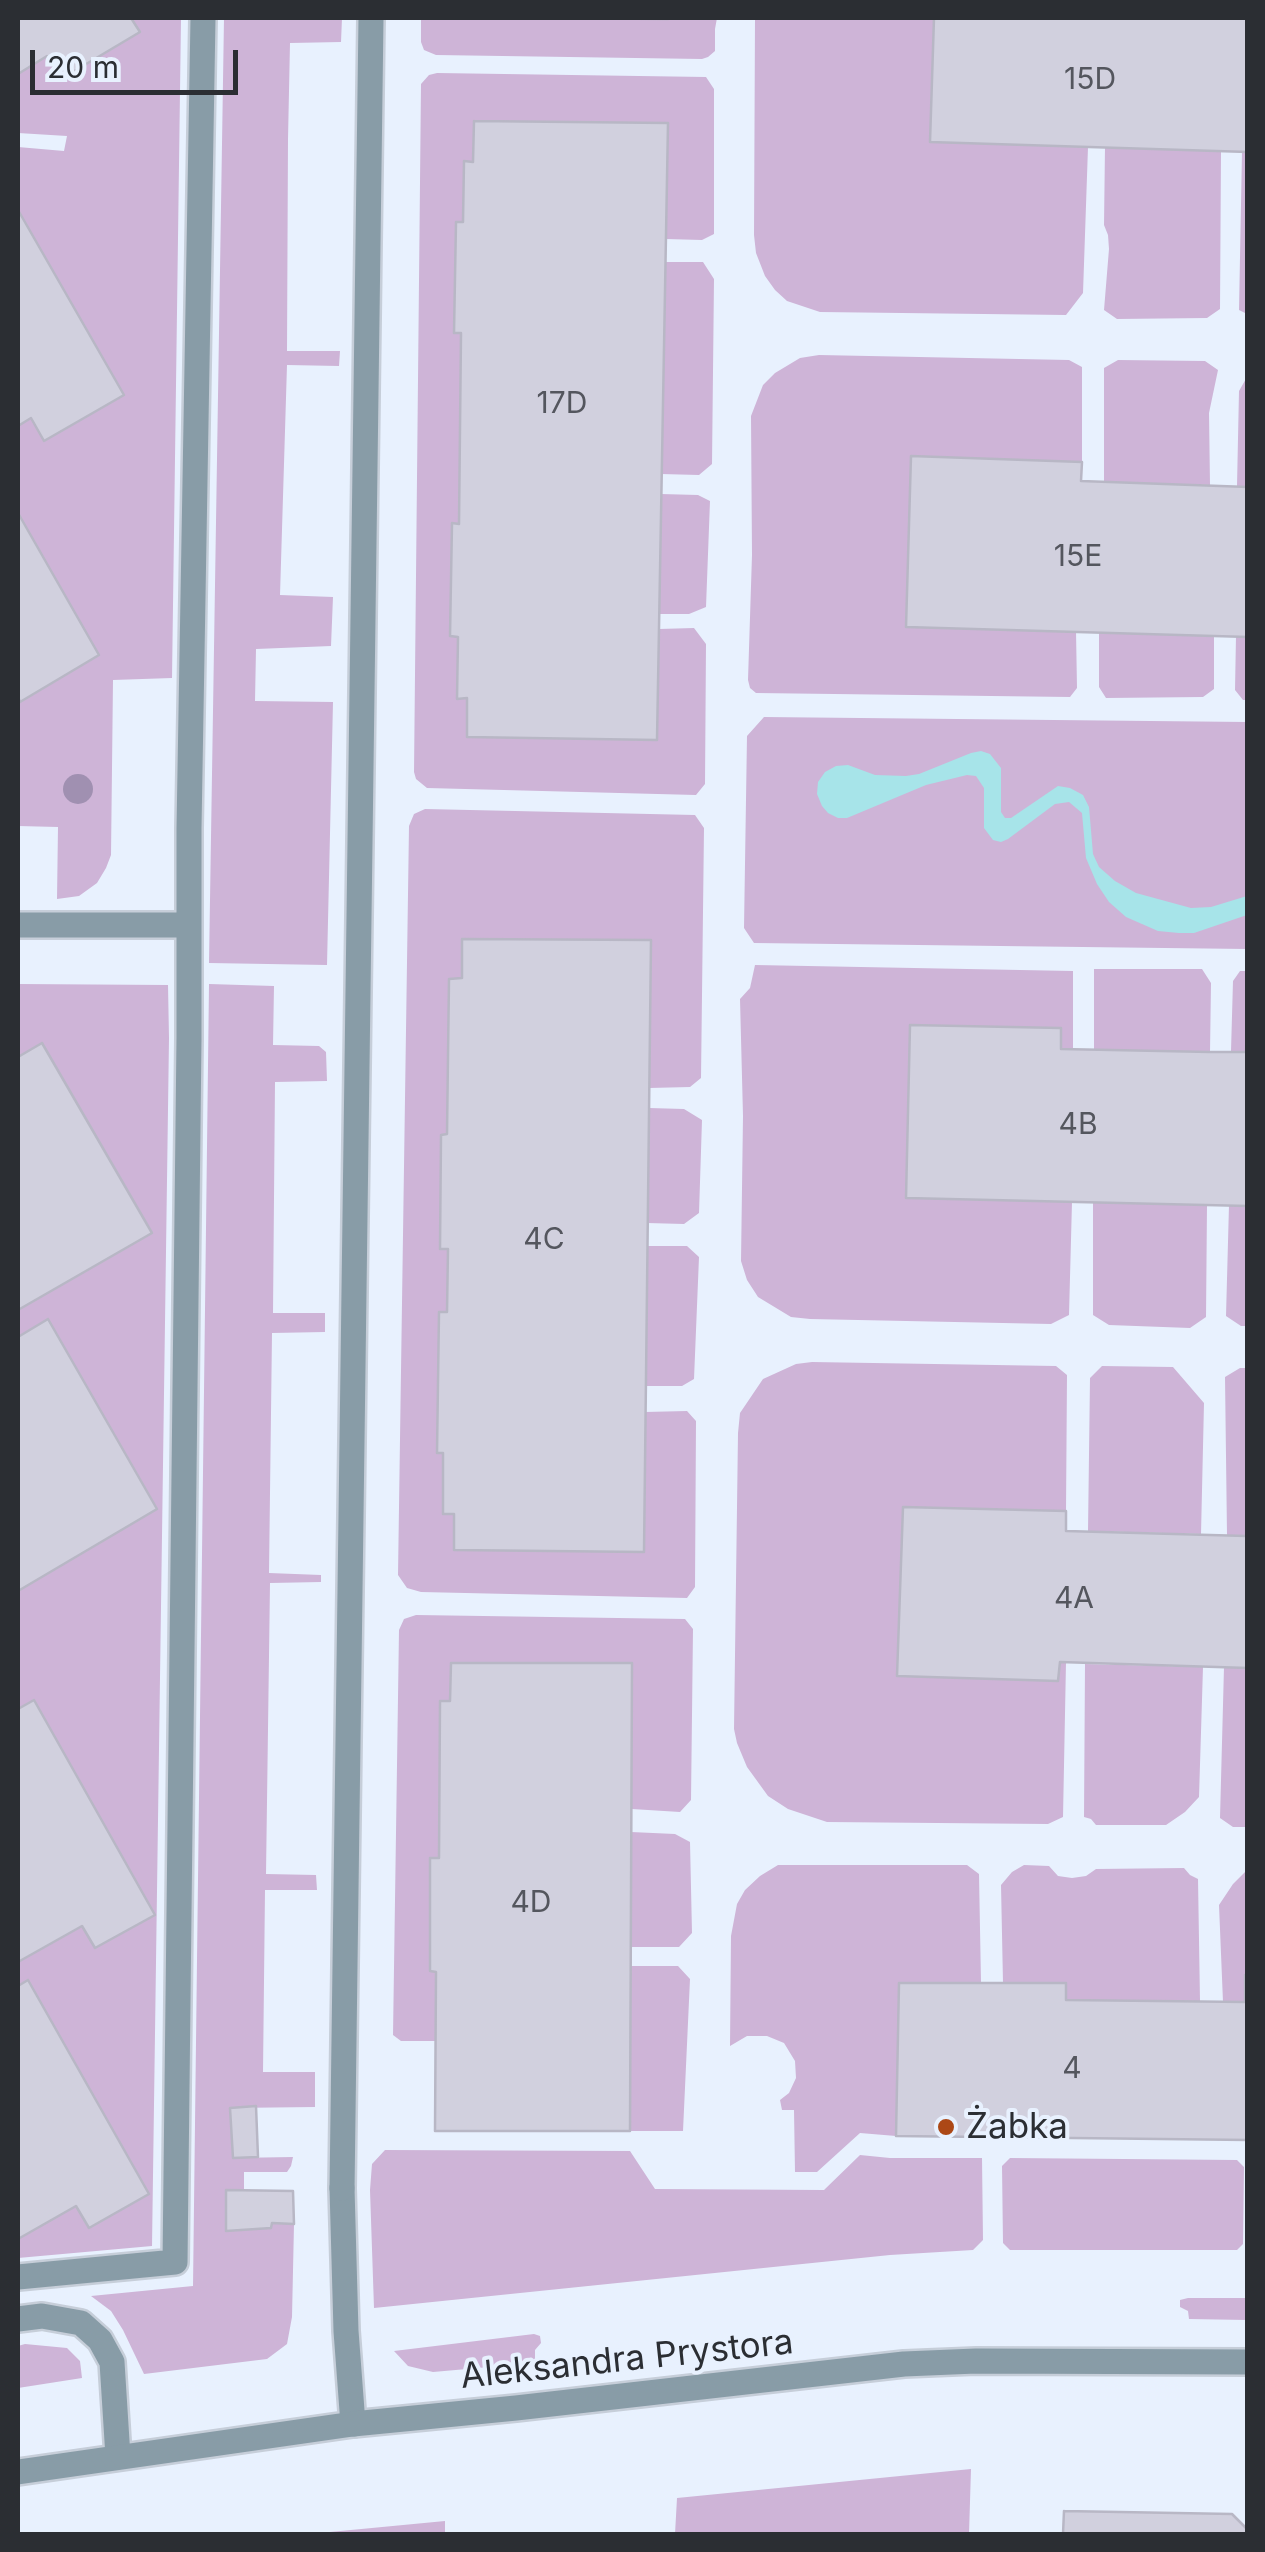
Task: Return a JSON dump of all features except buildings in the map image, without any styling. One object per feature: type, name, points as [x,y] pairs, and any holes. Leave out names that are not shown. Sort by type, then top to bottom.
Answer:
[{"type":"street","points":[[18,2277],[175,2262],[188,926],[202,18]]},
{"type":"street","points":[[353,2424],[342,2188],[371,18]]},
{"type":"street","points":[[18,925],[188,926]]},
{"type":"street","points":[[18,2320],[42,2316],[81,2323],[100,2340],[112,2362],[118,2457]]},
{"type":"street","name":"Aleksandra Prystora","points":[[18,2472],[353,2424],[904,2364],[1248,2362]]},
{"type":"shaded area","points":[[131,18],[181,18],[172,678],[113,680],[111,855],[97,883],[79,896],[57,899],[58,827],[18,826],[18,697],[21,702],[99,655],[18,513],[18,426],[31,418],[44,440],[123,395],[18,210],[18,147],[64,151],[67,136],[18,133],[18,74],[47,56],[139,31]]},
{"type":"shaded area","points":[[224,18],[342,18],[341,42],[290,43],[287,351],[340,351],[339,366],[287,365],[280,595],[333,597],[331,646],[256,649],[255,701],[333,702],[327,965],[209,963]]},
{"type":"shaded area","points":[[421,18],[717,18],[715,51],[702,59],[436,55],[424,50]]},
{"type":"shaded area","points":[[755,18],[934,18],[930,142],[1088,147],[1083,293],[1066,315],[820,312],[787,301],[775,290],[756,253],[754,235]]},
{"type":"shaded area","points":[[437,73],[706,77],[714,89],[714,234],[702,240],[666,239],[668,123],[474,121],[473,162],[464,162],[463,222],[456,222],[454,333],[461,333],[459,524],[452,524],[450,635],[458,637],[457,698],[467,698],[467,737],[656,740],[659,629],[694,628],[706,644],[705,784],[696,795],[427,788],[416,779],[421,84]]},
{"type":"shaded area","points":[[1105,147],[1221,151],[1220,309],[1207,318],[1117,319],[1104,310],[1109,249],[1104,225]]},
{"type":"shaded area","points":[[1242,152],[1248,152],[1247,314],[1239,310]]},
{"type":"shaded area","points":[[665,262],[703,262],[714,279],[712,464],[699,475],[661,474]]},
{"type":"shaded area","points":[[819,355],[1069,360],[1082,367],[1082,462],[912,456],[1076,631],[1077,688],[1070,697],[756,693],[750,688],[751,416],[763,385],[775,373],[800,358]]},
{"type":"shaded area","points":[[1118,360],[1205,361],[1218,370],[1209,413],[1210,485],[1104,482],[1104,368]]},
{"type":"shaded area","points":[[1247,377],[1247,487],[1237,486],[1239,391]]},
{"type":"shaded area","points":[[661,494],[698,495],[710,501],[706,607],[689,614],[659,614]]},
{"type":"shaded area","points":[[1099,632],[1214,635],[1214,689],[1203,697],[1106,698],[1099,687]]},
{"type":"shaded area","points":[[1236,636],[1247,637],[1247,700],[1235,690]]},
{"type":"shaded area","points":[[764,717],[1247,722],[1247,949],[754,943],[744,928],[747,736]]},
{"type":"shaded area","points":[[981,751],[990,754],[1001,768],[1001,812],[1005,818],[1011,818],[1058,786],[1070,788],[1083,795],[1089,807],[1093,854],[1099,867],[1115,881],[1136,893],[1191,908],[1211,907],[1247,896],[1247,915],[1194,933],[1158,931],[1126,917],[1097,884],[1086,858],[1082,813],[1069,802],[1055,804],[1001,842],[993,840],[984,828],[984,788],[976,776],[926,785],[847,818],[828,813],[817,794],[818,782],[836,766],[848,765],[875,775],[906,776]]},
{"type":"shaded area","points":[[425,809],[695,815],[704,828],[701,1078],[690,1087],[649,1088],[651,941],[462,940],[462,978],[449,979],[447,1134],[441,1135],[440,1248],[448,1249],[447,1312],[439,1312],[437,1452],[443,1453],[443,1514],[454,1514],[455,1550],[643,1552],[645,1412],[687,1411],[696,1421],[695,1587],[687,1598],[421,1592],[407,1588],[398,1575],[409,826],[414,814]]},
{"type":"shaded area","points":[[755,965],[1073,971],[1073,1049],[1061,1049],[1061,1029],[910,1025],[906,1197],[1072,1202],[1069,1315],[1051,1324],[810,1319],[791,1317],[758,1297],[741,1261],[740,999],[750,988]]},
{"type":"shaded area","points":[[1094,969],[1202,969],[1211,983],[1210,1052],[1094,1050]]},
{"type":"shaded area","points":[[1240,971],[1247,971],[1246,1052],[1231,1051],[1233,981]]},
{"type":"shaded area","points":[[18,984],[168,985],[169,1038],[152,2246],[18,2258],[18,2239],[76,2206],[89,2228],[149,2194],[28,1980],[18,1986],[18,1962],[82,1926],[154,1914],[34,1700],[18,1709],[18,1591],[157,1508],[48,1320],[18,1337],[18,1310],[152,1232],[43,1044],[18,1057]]},
{"type":"shaded area","points":[[209,984],[274,986],[273,1045],[319,1046],[326,1052],[327,1081],[275,1082],[273,1313],[325,1313],[325,1332],[272,1333],[269,1573],[321,1575],[321,1582],[270,1583],[266,1874],[316,1875],[317,1890],[265,1890],[263,2072],[315,2072],[315,2107],[230,2108],[233,2158],[293,2157],[287,2172],[244,2172],[244,2190],[226,2190],[227,2231],[271,2228],[272,2223],[294,2224],[292,2317],[287,2344],[267,2359],[144,2374],[111,2311],[91,2296],[193,2286]]},
{"type":"shaded area","points":[[649,1108],[684,1109],[702,1120],[699,1213],[684,1224],[647,1223]]},
{"type":"shaded area","points":[[1093,1202],[1207,1205],[1206,1317],[1190,1328],[1109,1325],[1093,1315]]},
{"type":"shaded area","points":[[1229,1205],[1247,1206],[1247,1326],[1226,1316]]},
{"type":"shaded area","points":[[647,1246],[687,1246],[699,1257],[694,1379],[682,1386],[646,1386]]},
{"type":"shaded area","points":[[796,1364],[1056,1366],[1067,1375],[1066,1511],[903,1507],[897,1676],[1058,1681],[1060,1662],[1066,1662],[1063,1817],[1048,1824],[827,1822],[788,1809],[768,1796],[747,1767],[734,1729],[740,1413],[763,1379]]},
{"type":"shaded area","points":[[1102,1366],[1173,1367],[1204,1403],[1201,1534],[1088,1531],[1090,1378]]},
{"type":"shaded area","points":[[1247,1368],[1246,1536],[1227,1535],[1225,1377]]},
{"type":"shaded area","points":[[416,1615],[685,1619],[693,1629],[691,1800],[680,1812],[632,1809],[632,1663],[451,1663],[450,1701],[440,1701],[439,1858],[430,1859],[430,1970],[436,1972],[435,2041],[401,2041],[393,2035],[399,1630],[404,1619]]},
{"type":"shaded area","points":[[1085,1664],[1203,1667],[1199,1797],[1166,1825],[1096,1825],[1084,1817]]},
{"type":"shaded area","points":[[1224,1667],[1247,1668],[1247,1827],[1233,1827],[1220,1818]]},
{"type":"shaded area","points":[[631,1832],[675,1834],[690,1842],[692,1933],[679,1947],[631,1947]]},
{"type":"shaded area","points":[[778,1865],[967,1865],[979,1874],[981,1983],[899,1983],[896,2136],[860,2133],[817,2172],[795,2172],[794,2110],[782,2110],[780,2100],[789,2093],[796,2078],[795,2061],[784,2043],[767,2036],[747,2036],[730,2046],[731,1936],[737,1904],[745,1890]]},
{"type":"shaded area","points":[[1024,1865],[1049,1866],[1058,1876],[1072,1878],[1086,1876],[1096,1869],[1184,1868],[1198,1879],[1200,2001],[1066,2000],[1003,1983],[1001,1885]]},
{"type":"shaded area","points":[[1247,1870],[1245,2002],[1223,2002],[1219,1905]]},
{"type":"shaded area","points":[[631,1966],[678,1966],[690,1979],[683,2131],[630,2131]]},
{"type":"shaded area","points":[[385,2150],[630,2151],[655,2189],[824,2190],[860,2155],[982,2158],[983,2240],[973,2250],[890,2255],[374,2308],[370,2190],[372,2164]]},
{"type":"shaded area","points":[[1010,2158],[1237,2160],[1244,2167],[1243,2244],[1237,2250],[1010,2250],[1003,2243],[1002,2166]]},
{"type":"shaded area","points":[[1247,2298],[1247,2320],[1189,2319],[1188,2311],[1180,2307],[1180,2300]]},
{"type":"shaded area","points":[[540,2336],[541,2343],[535,2350],[535,2363],[433,2372],[408,2366],[394,2351]]},
{"type":"shaded area","points":[[18,2346],[67,2348],[80,2361],[82,2378],[18,2388]]},
{"type":"shaded area","points":[[971,2469],[969,2534],[675,2534],[677,2498]]},
{"type":"shaded area","points":[[445,2521],[445,2534],[309,2534]]},
{"type":"place","name":"Żabka","points":[[946,2127]]}]
